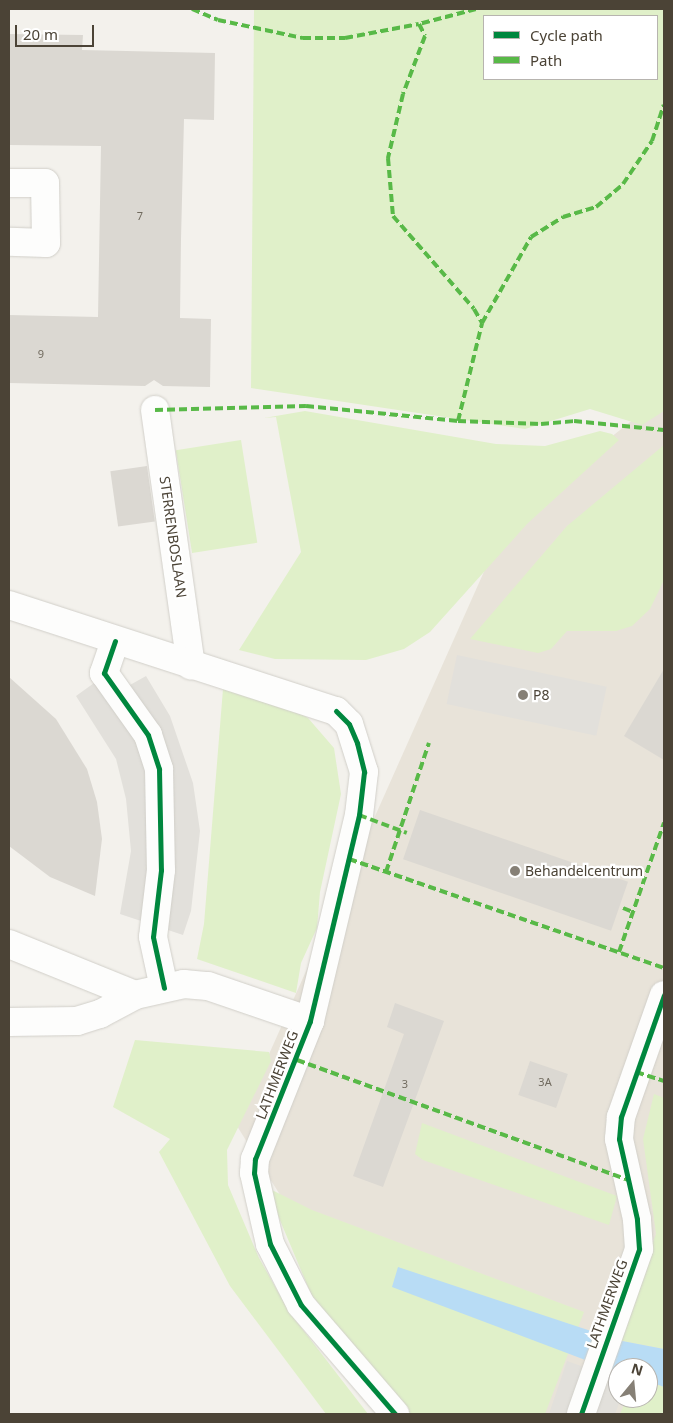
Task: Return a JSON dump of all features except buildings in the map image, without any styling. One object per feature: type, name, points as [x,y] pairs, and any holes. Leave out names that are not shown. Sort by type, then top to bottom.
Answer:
[{"type":"street","points":[[9,183],[45,183],[46,242],[9,242]]},
{"type":"street","name":"STERRENBOSLAAN","points":[[155,410],[191,665]]},
{"type":"street","points":[[9,605],[191,665]]},
{"type":"street","points":[[115,641],[104,673],[148,735],[159,769],[161,870],[153,937],[164,988]]},
{"type":"street","name":"LATHMERWEG","points":[[191,665],[336,712],[353,734],[364,772],[359,815],[310,1021],[255,1159],[256,1192],[270,1244],[302,1305],[395,1414]]},
{"type":"street","points":[[9,944],[135,995]]},
{"type":"street","name":"LATHMERWEG","points":[[9,1022],[77,1021],[100,1014],[135,995],[164,988],[208,986],[310,1021]]},
{"type":"street","name":"LATHMERWEG","points":[[581,1414],[639,1249],[638,1219],[620,1139],[621,1117],[664,994]]},
{"type":"shaded area","points":[[664,395],[664,1414],[417,1414],[237,1126],[507,520]]},
{"type":"shaded area","name":"P8","points":[[457,655],[607,687],[596,736],[447,704]]},
{"type":"shaded area","points":[[115,668],[130,685],[146,676],[170,716],[193,783],[200,831],[191,911],[183,935],[120,914],[131,851],[126,799],[116,759],[76,696]]},
{"type":"shaded area","points":[[567,1361],[608,1375],[608,1408],[617,1408],[615,1414],[549,1414]]},
{"type":"green space","points":[[254,9],[664,9],[664,411],[642,425],[590,409],[525,429],[251,388]]},
{"type":"green space","points":[[305,411],[496,444],[545,446],[600,431],[612,434],[619,440],[527,524],[430,632],[404,649],[366,660],[275,659],[239,650],[301,552],[276,417],[264,418]]},
{"type":"green space","points":[[241,440],[257,543],[192,553],[176,450]]},
{"type":"green space","points":[[664,445],[664,580],[650,609],[632,626],[616,631],[567,631],[551,649],[538,653],[470,639],[567,526]]},
{"type":"green space","points":[[223,689],[297,712],[308,718],[334,748],[341,794],[320,892],[317,928],[301,963],[296,993],[197,959],[204,924]]},
{"type":"green space","points":[[135,1040],[269,1052],[271,1061],[227,1150],[228,1185],[259,1258],[290,1313],[368,1414],[326,1414],[230,1286],[159,1152],[170,1139],[113,1107]]},
{"type":"green space","points":[[654,1094],[664,1098],[664,1349],[617,1340],[656,1234],[643,1139]]},
{"type":"green space","points":[[422,1123],[617,1196],[609,1225],[423,1160],[415,1154]]},
{"type":"green space","points":[[266,1187],[312,1210],[584,1312],[545,1414],[404,1414],[311,1294]]},
{"type":"green space","points":[[658,1385],[664,1387],[664,1414],[620,1414],[623,1408],[658,1408]]},
{"type":"water","points":[[398,1267],[597,1333],[588,1361],[392,1287]]},
{"type":"water","points":[[617,1340],[664,1349],[664,1387],[658,1385],[658,1358],[611,1358]]},
{"type":"marked path","points":[[192,9],[218,20],[303,38],[345,38],[419,24]]},
{"type":"marked path","points":[[476,9],[419,24],[425,36],[403,94],[388,158],[393,216],[474,309],[482,323]]},
{"type":"marked path","points":[[458,421],[482,323],[531,237],[563,217],[596,207],[623,184],[652,141],[664,105]]},
{"type":"marked path","points":[[155,410],[306,406],[458,421],[541,424],[574,421],[664,430]]},
{"type":"marked path","points":[[386,872],[429,743]]},
{"type":"marked path","points":[[359,815],[407,833]]},
{"type":"marked path","points":[[619,952],[664,823]]},
{"type":"marked path","points":[[349,859],[664,968]]},
{"type":"marked path","points":[[623,908],[633,912]]},
{"type":"marked path","points":[[297,1060],[628,1180]]},
{"type":"marked path","points":[[636,1072],[664,1081]]},
{"type":"cycle path","points":[[115,641],[104,673],[148,735],[159,769],[161,870],[153,937],[164,988]]},
{"type":"cycle path","points":[[336,711],[349,724],[357,743],[364,772],[359,815],[310,1021],[255,1159],[254,1173],[270,1244],[301,1305],[395,1414]]},
{"type":"cycle path","points":[[581,1414],[639,1249],[637,1219],[619,1139],[621,1117],[664,995]]},
{"type":"place","name":"P8","points":[[523,695]]},
{"type":"place","name":"Behandelcentrum","points":[[515,871]]}]
